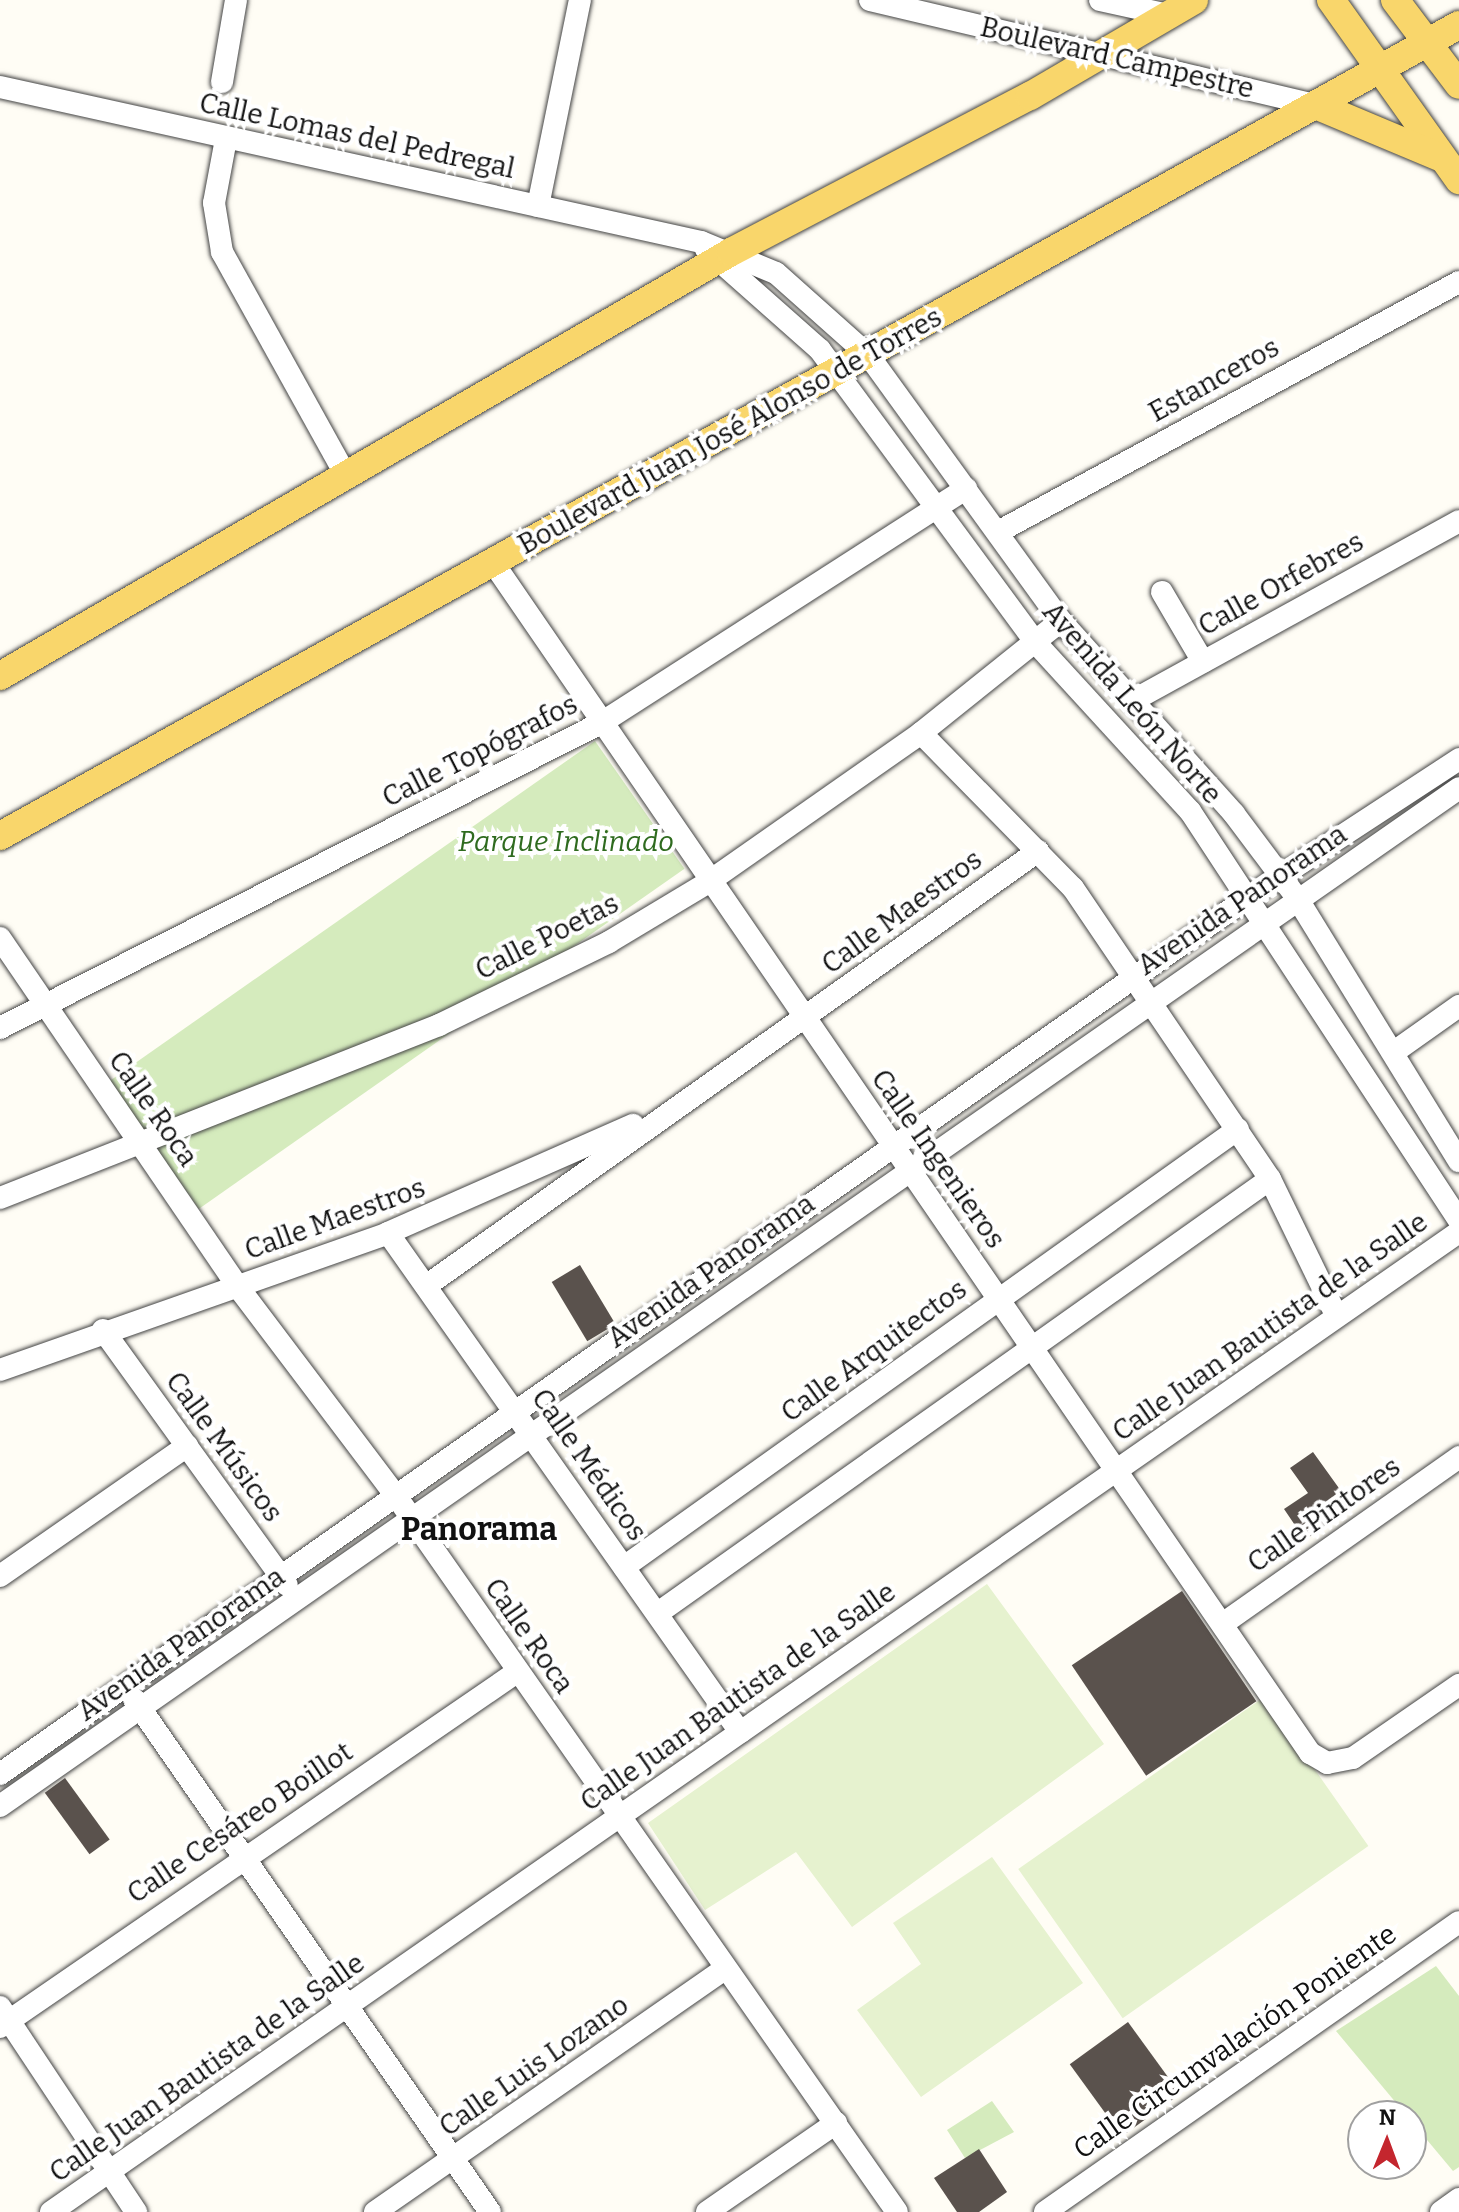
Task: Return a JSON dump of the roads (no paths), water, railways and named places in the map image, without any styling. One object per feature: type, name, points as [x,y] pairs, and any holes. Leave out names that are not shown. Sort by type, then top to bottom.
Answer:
[{"type":"main road","points":[[0,676],[716,252],[1096,55],[1194,0]]},
{"type":"main road","points":[[1331,0],[1383,67],[1452,170]]},
{"type":"main road","points":[[1395,0],[1459,85]]},
{"type":"main road","name":"Boulevard Juan José Alonso de Torres","points":[[0,836],[492,561],[839,374],[1459,25]]},
{"type":"main road","points":[[1318,106],[1452,170]]},
{"type":"street","points":[[222,82],[236,0]]},
{"type":"street","points":[[538,206],[580,0]]},
{"type":"street","name":"Boulevard Campestre","points":[[870,0],[1318,106]]},
{"type":"street","name":"Boulevard Campestre","points":[[1100,0],[1168,15]]},
{"type":"street","name":"Calle Lomas del Pedregal","points":[[0,87],[538,206],[716,252]]},
{"type":"street","points":[[226,139],[214,203],[222,252],[345,474]]},
{"type":"street","name":"Avenida León Norte","points":[[716,252],[776,273],[846,331],[869,356],[1061,621],[1132,701],[1192,762],[1297,898],[1459,1161]]},
{"type":"street","name":"Avenida León Norte","points":[[716,252],[820,350],[1035,642],[1154,768],[1250,896],[1459,1220]]},
{"type":"street","name":"Estanceros","points":[[998,532],[1459,282]]},
{"type":"street","points":[[820,350],[846,331]]},
{"type":"street","name":"Calle Topógrafos","points":[[0,1028],[601,723],[966,489]]},
{"type":"street","name":"Calle Orfebres","points":[[1132,701],[1459,521]]},
{"type":"street","name":"Calle Ingenieros","points":[[492,561],[707,883],[1120,1467],[1310,1753],[1327,1763],[1353,1758],[1459,1685]]},
{"type":"street","points":[[1162,592],[1203,662]]},
{"type":"street","name":"Calle Poetas","points":[[0,1198],[143,1146],[439,1025],[609,942],[707,883],[921,733],[1061,621]]},
{"type":"street","points":[[921,733],[1038,851],[1150,1000],[1270,1179],[1335,1313]]},
{"type":"street","name":"Avenida Panorama","points":[[0,1774],[126,1689],[279,1574],[394,1493],[517,1413],[1250,896],[1459,759]]},
{"type":"street","name":"Avenida Panorama","points":[[0,1806],[297,1600],[409,1515],[1459,788]]},
{"type":"street","name":"Calle Maestros","points":[[426,1286],[681,1102],[804,1021],[1038,851]]},
{"type":"street","name":"Calle Roca","points":[[0,938],[238,1287],[394,1493],[897,2212]]},
{"type":"street","points":[[1394,1052],[1459,1006]]},
{"type":"street","name":"Calle Maestros","points":[[0,1370],[103,1330],[238,1287],[388,1233],[681,1102]]},
{"type":"street","name":"Calle Arquitectos","points":[[624,1567],[1238,1129]]},
{"type":"street","points":[[658,1613],[1270,1179]]},
{"type":"street","name":"Calle Juan Bautista de la Salle","points":[[51,2212],[1120,1467],[1335,1313],[1459,1232]]},
{"type":"street","name":"Calle Médicos","points":[[388,1233],[740,1732]]},
{"type":"street","name":"Calle Músicos","points":[[103,1330],[297,1600]]},
{"type":"street","points":[[0,1576],[187,1446]]},
{"type":"street","name":"Calle Pintores","points":[[1224,1623],[1459,1457]]},
{"type":"street","name":"Calle Cesáreo Boillot","points":[[3,2018],[517,1672]]},
{"type":"street","points":[[126,1689],[490,2212]]},
{"type":"street","name":"Calle Circunvalación Poniente","points":[[1045,2212],[1459,1922]]},
{"type":"street","name":"Calle Luis Lozano","points":[[375,2212],[726,1968]]},
{"type":"street","points":[[3,2018],[136,2212]]},
{"type":"street","points":[[707,2212],[836,2123]]},
{"type":"district","name":"Panorama","points":[[479,1529]]},
{"type":"park label","name":"Parque Inclinado","points":[[566,842]]}]
